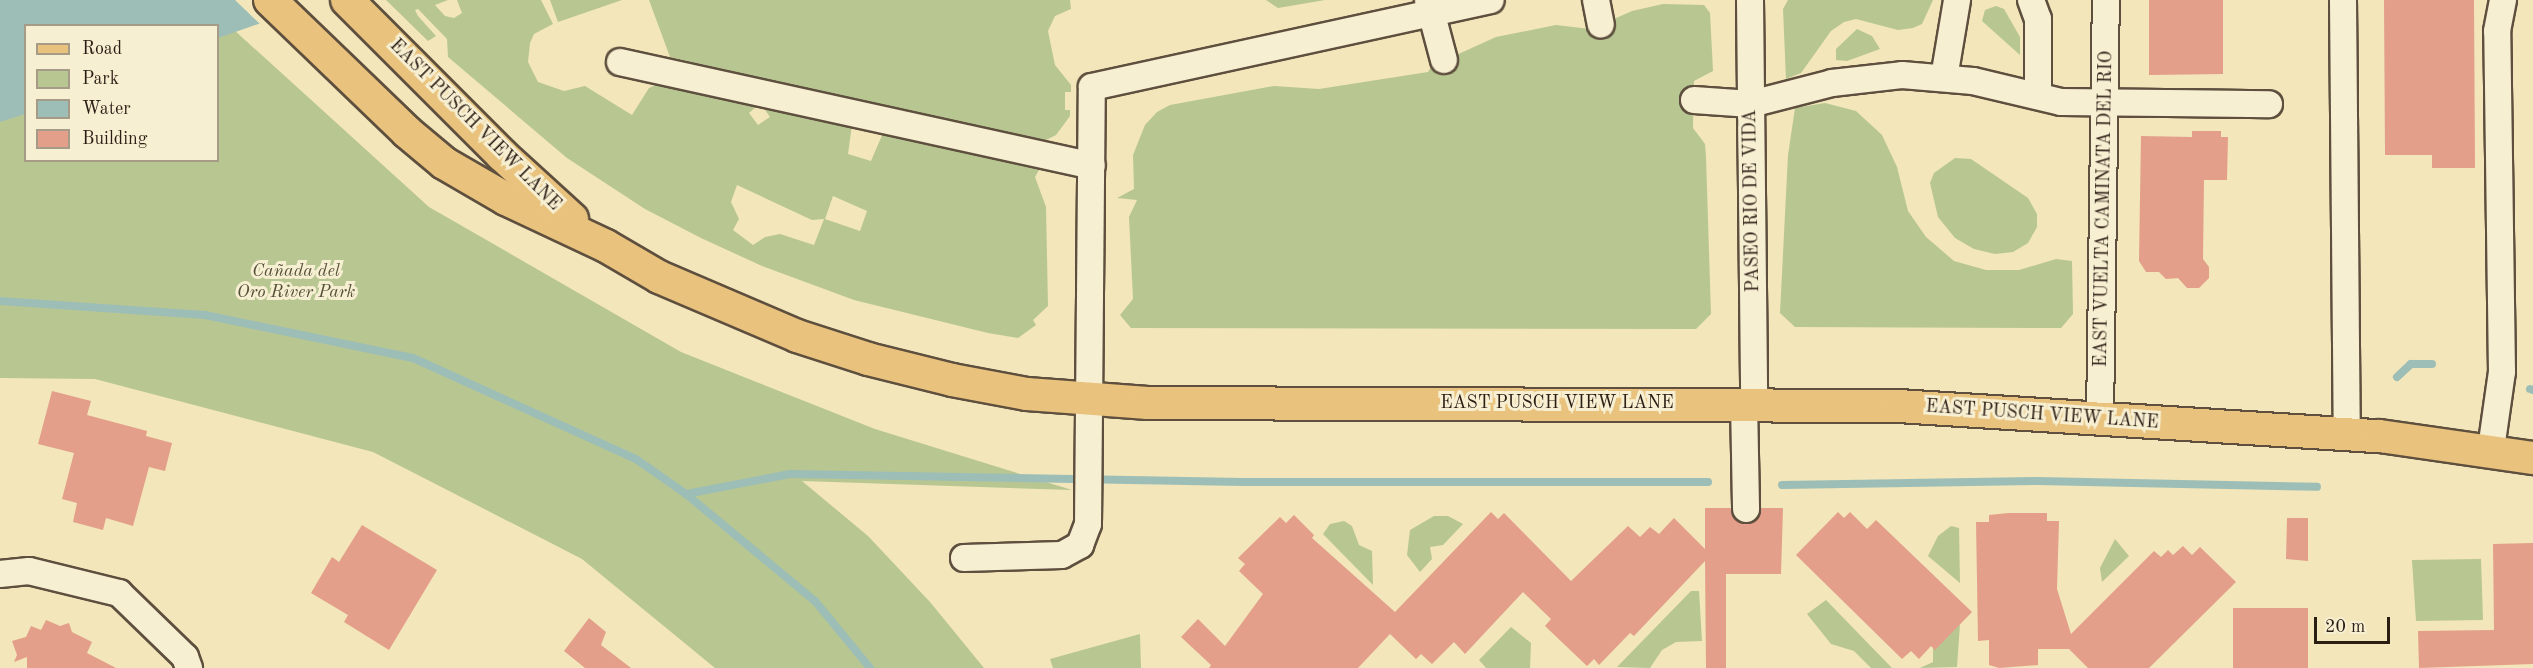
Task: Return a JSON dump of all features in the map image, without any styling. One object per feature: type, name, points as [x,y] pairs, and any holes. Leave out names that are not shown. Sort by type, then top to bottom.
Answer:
[{"type":"main road","name":"EAST PUSCH VIEW LANE","points":[[270,0],[444,163],[506,200],[606,246],[659,277],[727,308],[867,359],[974,384],[1089,399],[1148,403],[1749,402],[1898,406],[2347,434],[2492,449],[2533,458]]},
{"type":"main road","name":"EAST PUSCH VIEW LANE","points":[[347,0],[402,52],[502,155],[606,246]]},
{"type":"street","points":[[964,558],[1062,555],[1080,545],[1091,508],[1089,399],[1092,87],[1429,6],[1491,0]]},
{"type":"street","points":[[1596,0],[1601,26]]},
{"type":"street","name":"PASEO RIO DE VIDA","points":[[1746,509],[1749,402],[1750,0]]},
{"type":"street","points":[[1944,78],[1957,0]]},
{"type":"street","points":[[2031,0],[2038,20],[2038,96]]},
{"type":"street","name":"EAST VUELTA CAMINATA DEL RIO","points":[[2100,419],[2106,0]]},
{"type":"street","points":[[2343,0],[2347,434]]},
{"type":"street","points":[[2492,449],[2502,372],[2497,32],[2503,0]]},
{"type":"street","points":[[1429,6],[1444,60]]},
{"type":"street","points":[[621,62],[1092,166]]},
{"type":"street","points":[[1694,100],[1751,104],[1832,83],[1902,75],[1944,78],[2061,102],[2270,104]]},
{"type":"street","points":[[0,573],[28,571],[119,593],[185,657],[189,668]]},
{"type":"green space","name":"Cañada del Oro River Park","points":[[0,0],[201,0],[429,207],[681,352],[875,429],[1072,490],[802,481],[868,536],[930,602],[984,668],[715,668],[582,559],[373,452],[95,379],[0,378]]},
{"type":"green space","points":[[386,0],[448,0],[435,5],[445,16],[454,18],[462,13],[457,0],[541,0],[553,24],[534,34],[530,43],[528,62],[538,82],[564,91],[585,86],[632,115],[649,88],[660,83],[757,106],[749,113],[758,125],[770,117],[763,107],[852,125],[848,154],[871,161],[883,133],[1039,170],[1035,177],[1046,207],[1048,306],[1033,320],[1036,325],[1018,338],[988,333],[854,300],[762,266],[645,209],[567,158],[448,57],[447,39],[418,9],[415,10],[436,36],[428,41]],"holes":[[[737,185],[812,220],[824,219],[814,245],[780,234],[765,237],[753,245],[733,230],[739,219],[731,202]],[[833,196],[867,211],[860,231],[825,219]]]},
{"type":"green space","points":[[550,0],[622,0],[558,22]]},
{"type":"green space","points":[[649,0],[1070,0],[1071,9],[1055,16],[1048,31],[1055,65],[1071,85],[1071,92],[1065,92],[1065,110],[1070,110],[1070,116],[1056,135],[1040,143],[670,57]]},
{"type":"green space","points":[[1266,0],[1325,0],[1278,8]]},
{"type":"green space","points":[[1788,0],[1933,0],[1922,24],[1913,28],[1898,30],[1856,19],[1844,22],[1831,31],[1801,73],[1786,79],[1783,9]]},
{"type":"green space","points":[[1663,4],[1704,5],[1710,13],[1713,71],[1694,81],[1693,128],[1705,144],[1711,314],[1696,329],[1131,328],[1120,315],[1133,299],[1129,217],[1137,200],[1117,198],[1134,189],[1133,155],[1145,125],[1157,112],[1170,105],[1274,86],[1319,89],[1428,72],[1432,66],[1496,37],[1556,25],[1590,29],[1614,22],[1614,19],[1632,11]]},
{"type":"green space","points":[[1996,6],[2004,9],[2020,37],[2020,55],[1982,21],[1985,10]]},
{"type":"green space","points":[[1857,29],[1872,36],[1880,49],[1847,61],[1836,60],[1836,49]]},
{"type":"green space","points":[[1825,103],[1856,111],[1882,135],[1897,167],[1908,211],[1926,237],[1954,261],[1986,270],[2019,270],[2056,259],[2072,261],[2073,314],[2061,328],[1795,327],[1780,313],[1788,155],[1795,108]]},
{"type":"green space","points":[[1955,158],[1971,159],[2028,198],[2037,214],[2037,227],[2028,243],[2013,252],[1995,254],[1974,249],[1955,238],[1938,217],[1930,183],[1934,173]]},
{"type":"green space","points":[[1434,516],[1448,516],[1463,524],[1443,545],[1430,547],[1432,559],[1420,572],[1407,555],[1410,530]]},
{"type":"green space","points":[[1344,521],[1352,526],[1359,545],[1372,551],[1373,585],[1323,534],[1330,524]]},
{"type":"green space","points":[[1951,526],[1959,528],[1960,583],[1928,556],[1938,536]]},
{"type":"green space","points":[[2115,539],[2129,556],[2102,582],[2100,568]]},
{"type":"green space","points":[[2481,559],[2483,620],[2416,621],[2412,560]]},
{"type":"green space","points":[[1691,591],[1699,591],[1702,641],[1676,642],[1662,650],[1650,668],[1617,667]]},
{"type":"green space","points":[[1826,600],[1892,668],[1871,668],[1854,651],[1831,644],[1807,614]]},
{"type":"green space","points":[[1960,624],[1957,667],[1920,668],[1933,662],[1933,648]]},
{"type":"green space","points":[[1511,627],[1531,643],[1530,668],[1486,668],[1479,660]]},
{"type":"green space","points":[[1140,634],[1141,668],[1053,668],[1050,659]]},
{"type":"water","points":[[0,0],[327,0],[219,38],[219,24],[24,24],[24,114],[0,122]]},
{"type":"pier","points":[[235,0],[330,0],[261,25]]},
{"type":"building","points":[[2149,0],[2223,0],[2223,74],[2149,75]]},
{"type":"building","points":[[2384,0],[2474,0],[2475,168],[2432,168],[2432,155],[2385,155]]},
{"type":"building","points":[[2192,131],[2221,131],[2221,137],[2228,137],[2227,180],[2204,180],[2203,259],[2209,267],[2209,278],[2199,288],[2187,288],[2178,278],[2166,279],[2159,272],[2146,272],[2139,261],[2141,136],[2192,137]]},
{"type":"building","points":[[52,391],[91,401],[87,415],[147,431],[146,436],[172,443],[165,471],[149,467],[133,526],[106,518],[103,530],[73,522],[77,503],[62,499],[74,453],[38,444]]},
{"type":"building","points":[[1705,508],[1731,508],[1734,517],[1746,524],[1759,517],[1761,508],[1783,508],[1781,574],[1726,574],[1726,668],[1706,668],[1705,561],[1634,636],[1630,633],[1599,665],[1594,659],[1587,666],[1545,626],[1551,619],[1523,592],[1465,654],[1454,642],[1432,664],[1421,654],[1416,659],[1390,634],[1358,668],[1209,668],[1211,665],[1181,637],[1198,619],[1225,646],[1263,594],[1239,571],[1245,564],[1238,558],[1280,517],[1286,523],[1294,515],[1314,535],[1312,538],[1395,612],[1491,512],[1498,519],[1504,513],[1571,581],[1628,526],[1640,537],[1650,527],[1659,534],[1674,518],[1705,549]]},
{"type":"building","points":[[1838,512],[1844,518],[1850,512],[1867,529],[1876,520],[1972,612],[1935,650],[1931,646],[1919,659],[1911,651],[1902,659],[1796,555]]},
{"type":"building","points":[[2047,513],[2047,521],[2059,521],[2057,589],[2071,634],[2154,551],[2161,557],[2168,550],[2173,555],[2183,546],[2192,555],[2200,547],[2236,582],[2149,668],[2088,668],[2069,649],[2038,649],[2038,665],[1999,668],[1989,665],[1989,640],[1978,641],[1976,522],[1989,522],[1989,515]]},
{"type":"building","points":[[2287,518],[2308,518],[2308,561],[2286,559]]},
{"type":"building","points":[[362,525],[437,570],[389,650],[344,622],[348,615],[311,593],[332,557],[339,562]]},
{"type":"building","points":[[2533,543],[2533,664],[2419,668],[2418,631],[2494,630],[2493,544]]},
{"type":"building","points":[[2233,608],[2308,608],[2308,668],[2233,668]]},
{"type":"building","points":[[589,618],[606,632],[601,645],[631,668],[585,668],[564,651]]},
{"type":"building","points":[[46,620],[60,626],[69,623],[72,632],[92,642],[87,653],[116,668],[27,668],[27,657],[14,662],[17,655],[12,641],[26,637],[31,626],[41,630]]},
{"type":"waterway","points":[[0,301],[205,315],[413,358],[636,459],[686,494],[815,601],[870,668]]},
{"type":"waterway","points":[[2397,377],[2411,364],[2432,364]]},
{"type":"waterway","points":[[686,494],[790,474],[1243,482],[1708,482]]},
{"type":"waterway","points":[[1782,485],[2038,481],[2317,487]]}]
